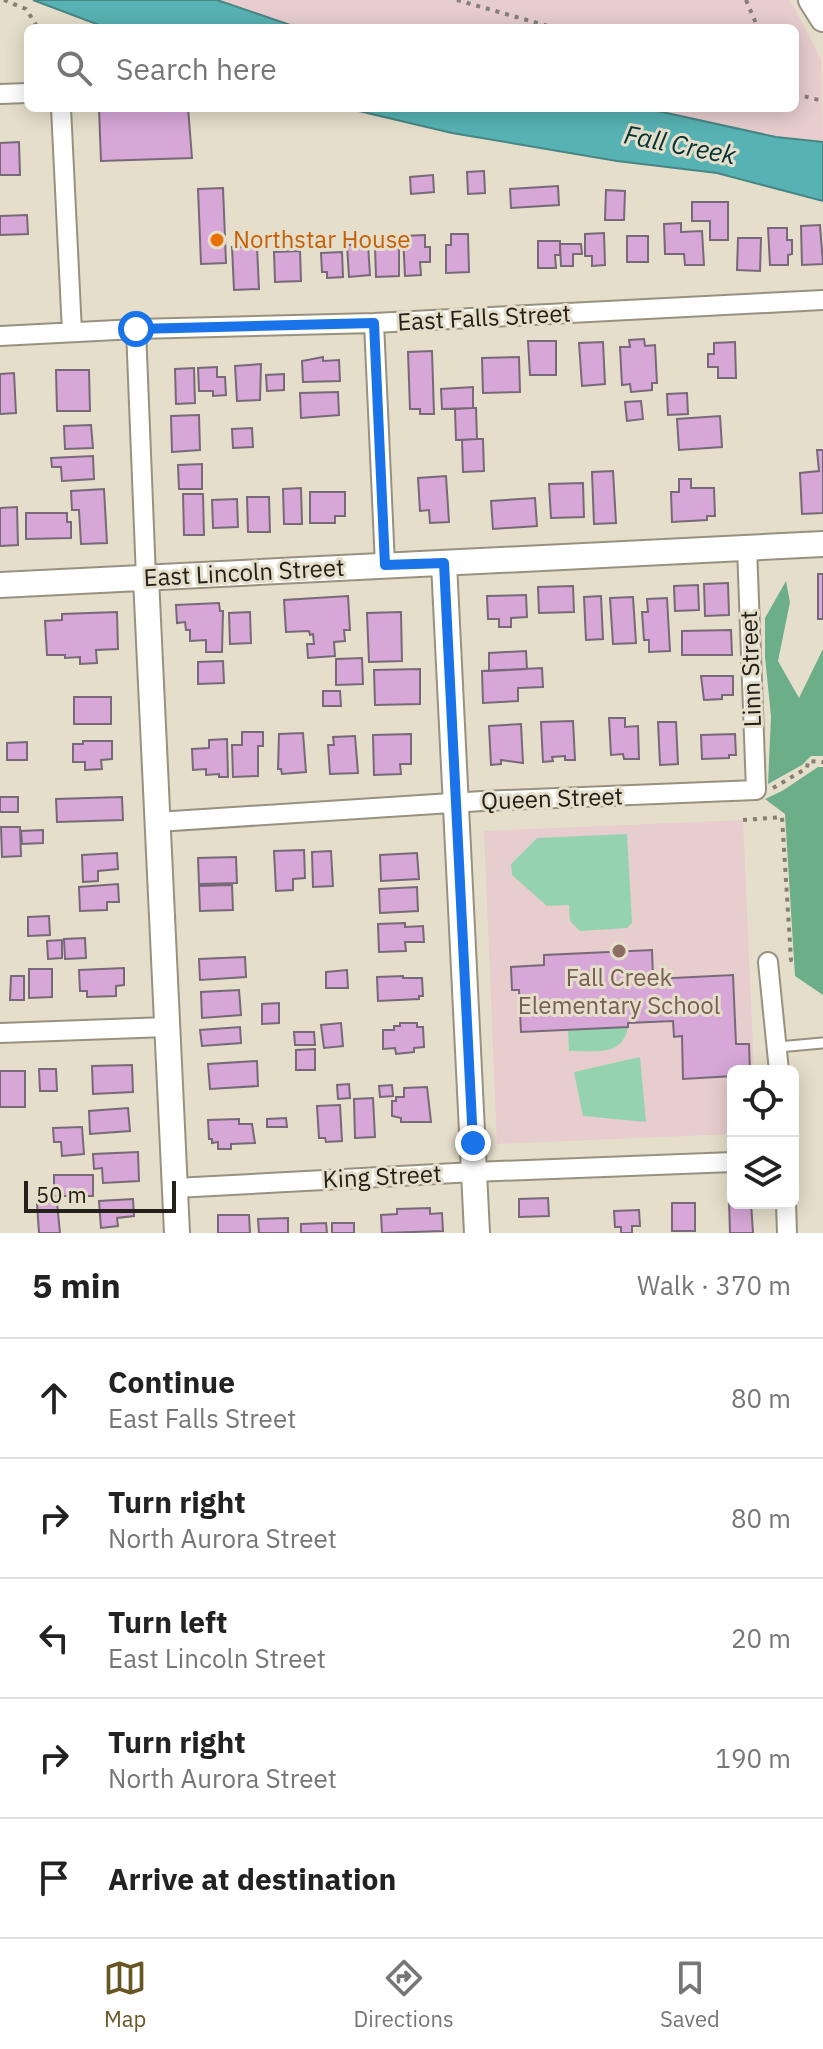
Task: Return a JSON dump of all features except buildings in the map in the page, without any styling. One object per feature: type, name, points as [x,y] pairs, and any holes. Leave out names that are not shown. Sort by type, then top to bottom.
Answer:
[{"type":"street","points":[[811,0],[823,19]]},
{"type":"street","points":[[0,94],[24,93]]},
{"type":"street","points":[[61,112],[72,332]]},
{"type":"street","name":"East Falls Street","points":[[0,336],[374,323],[823,300]]},
{"type":"street","points":[[374,323],[385,565]]},
{"type":"street","points":[[136,329],[177,1233]]},
{"type":"street","name":"East Lincoln Street","points":[[0,585],[823,544]]},
{"type":"street","name":"Linn Street","points":[[747,547],[756,790]]},
{"type":"street","points":[[444,563],[477,1233]]},
{"type":"street","name":"Queen Street","points":[[157,822],[456,803],[756,790]]},
{"type":"street","points":[[768,962],[779,1065]]},
{"type":"street","points":[[0,1033],[167,1027]]},
{"type":"street","name":"King Street","points":[[175,1188],[727,1162]]},
{"type":"street","points":[[786,1209],[787,1233]]},
{"type":"lane","points":[[778,1047],[822,1043]]},
{"type":"path","points":[[4,0],[26,9],[35,24]]},
{"type":"path","points":[[457,0],[541,24]]},
{"type":"path","points":[[746,0],[756,24]]},
{"type":"path","points":[[799,95],[823,101]]},
{"type":"path","points":[[779,785],[807,768],[808,761],[823,762]]},
{"type":"path","points":[[743,820],[782,817],[791,960],[768,962]]},
{"type":"shaded area","points":[[217,0],[790,0],[821,59],[823,142],[776,137],[662,112],[799,112],[799,24],[287,24]]},
{"type":"shaded area","name":"Fall Creek Elementary School","points":[[743,820],[754,1065],[727,1065],[727,1134],[497,1144],[484,831]]},
{"type":"green space","points":[[786,581],[790,602],[778,661],[799,698],[823,649],[823,756],[811,756],[802,765],[768,784],[771,716],[765,618]]},
{"type":"green space","points":[[818,767],[823,767],[823,995],[795,976],[785,814],[765,799]]},
{"type":"green space","points":[[627,834],[632,923],[627,928],[580,931],[570,921],[569,905],[547,906],[512,875],[511,864],[537,838]]},
{"type":"green space","points":[[628,1027],[625,1037],[614,1048],[569,1051],[568,1030]]},
{"type":"green space","points":[[640,1057],[646,1122],[583,1116],[574,1072]]},
{"type":"water","points":[[33,0],[217,0],[287,24],[96,24]]},
{"type":"water","name":"Fall Creek","points":[[363,112],[662,112],[776,137],[823,142],[823,201],[717,173],[617,161],[452,133]]},
{"type":"place","name":"Northstar House","points":[[217,240]]},
{"type":"place","name":"Fall Creek Elementary School","points":[[619,951]]},
{"type":"route","points":[[136,329],[374,323],[385,565],[444,563],[473,1143]]}]
